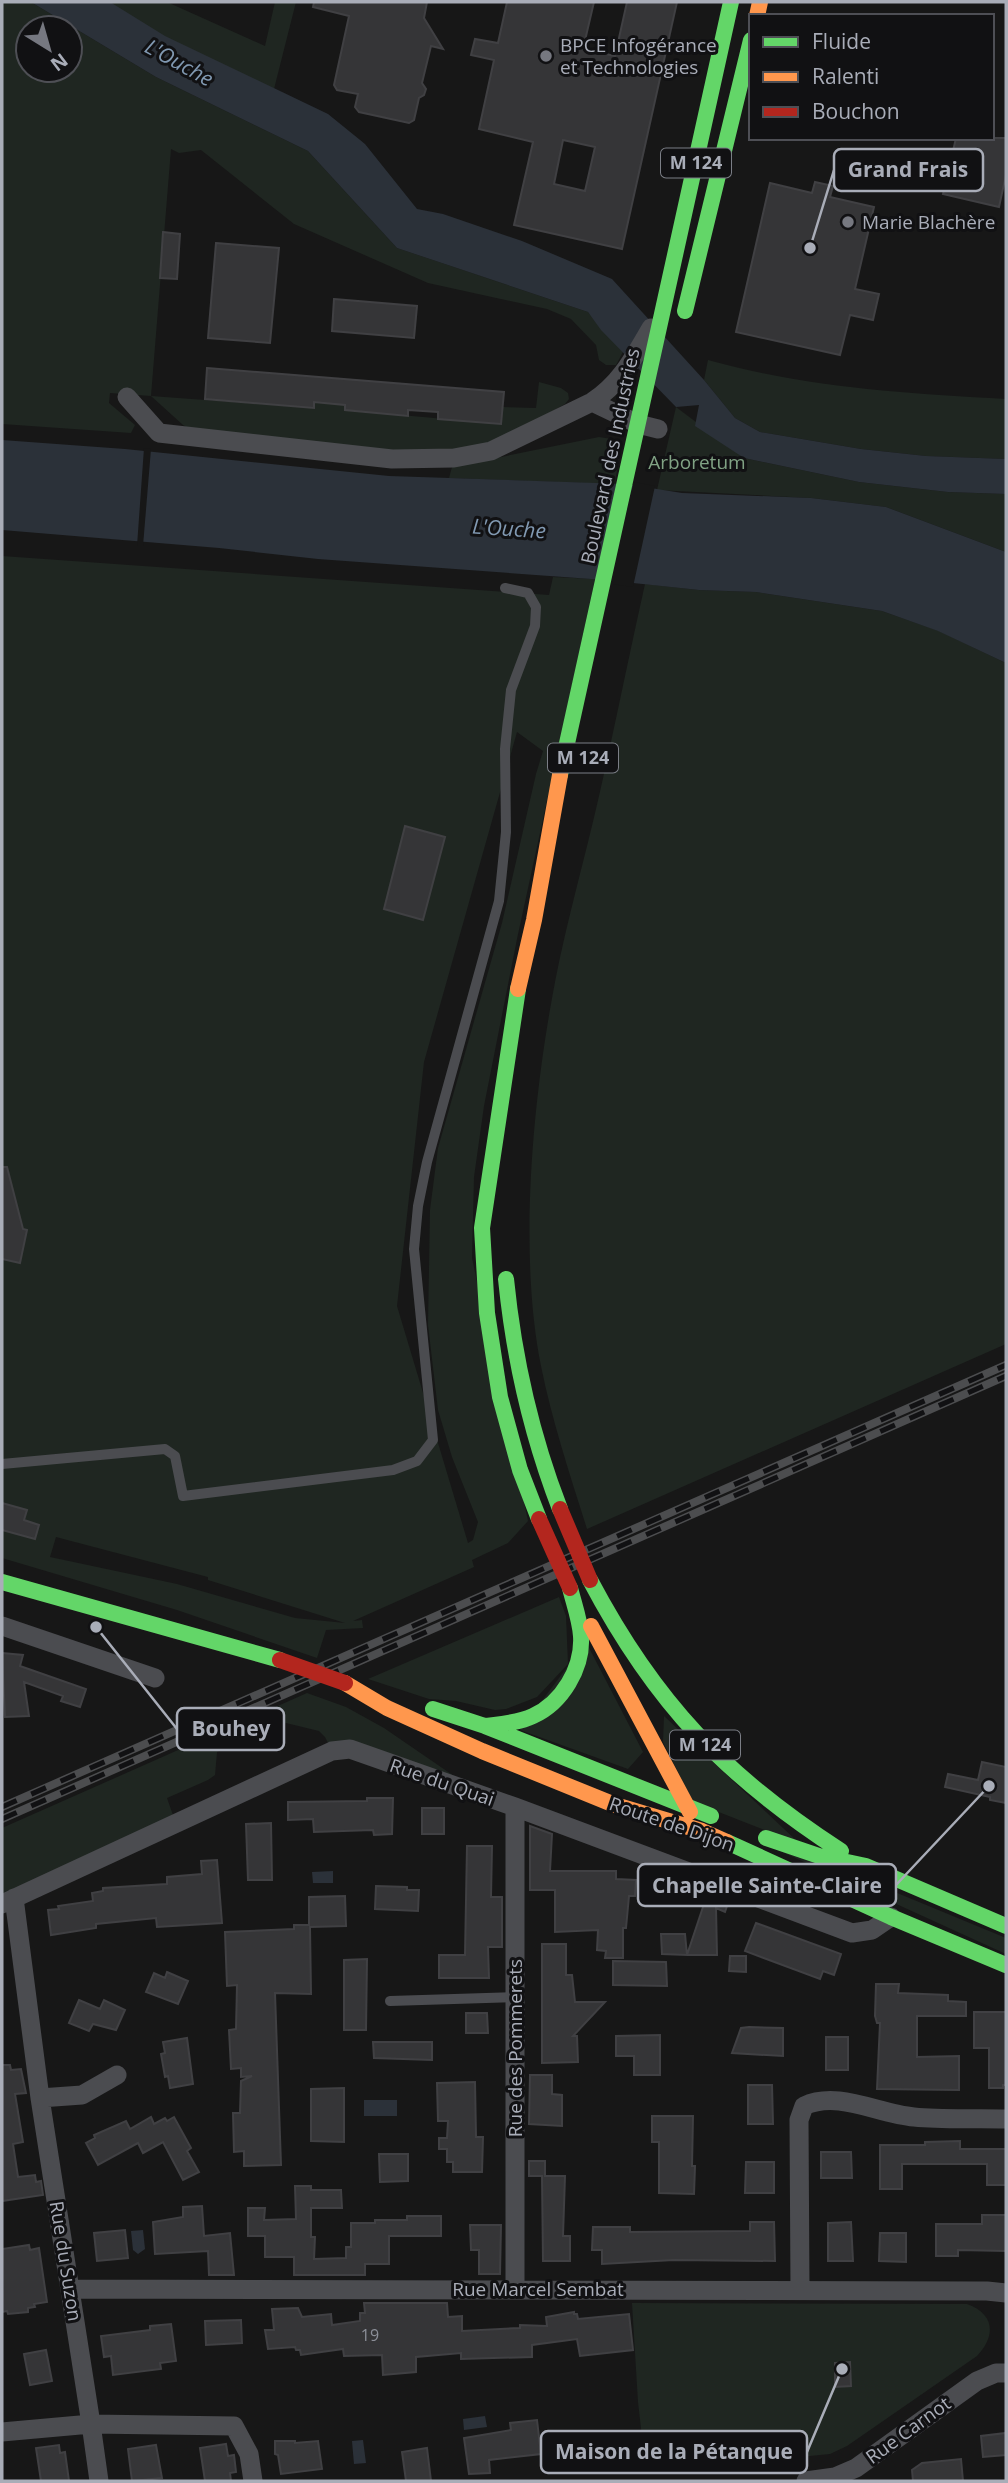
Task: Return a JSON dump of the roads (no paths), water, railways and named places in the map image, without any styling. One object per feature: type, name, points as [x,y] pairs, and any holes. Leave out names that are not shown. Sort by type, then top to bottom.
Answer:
[{"type":"main road","name":"Boulevard des Industries","points":[[702,1831],[570,1588],[539,1518],[510,1438],[492,1356],[482,1228],[518,991],[534,920],[553,809],[731,2]]},
{"type":"main road","name":"M 124","points":[[683,322],[749,48]]},
{"type":"main road","name":"Boulevard des Industries","points":[[534,920],[570,810]]},
{"type":"main road","name":"Boulevard des Industries","points":[[499,1116],[502,1200]]},
{"type":"main road","name":"M 124","points":[[505,1267],[508,1310],[522,1392],[532,1431],[560,1509],[605,1611],[647,1677],[690,1729],[730,1771],[767,1802],[866,1866]]},
{"type":"main road","name":"Route de Dijon","points":[[2,1582],[281,1660],[345,1683],[485,1726],[720,1820]]},
{"type":"main road","name":"Boulevard des Industries","points":[[485,1726],[534,1716],[558,1700],[568,1685],[579,1657],[581,1638],[570,1588]]},
{"type":"main road","name":"Route de Dijon","points":[[569,1786],[621,1781],[649,1760],[654,1747],[655,1718],[647,1677]]},
{"type":"main road","name":"Route de Dijon","points":[[345,1683],[399,1713],[569,1786],[637,1813],[702,1831],[891,1917],[1006,1965]]},
{"type":"main road","name":"Route de Dijon","points":[[756,1834],[819,1856],[866,1866],[1006,1926]]},
{"type":"street","points":[[127,397],[159,433],[392,459],[454,458],[491,451],[592,402],[607,392],[625,373],[666,300]]},
{"type":"street","points":[[592,402],[638,424],[658,430]]},
{"type":"street","points":[[2,1626],[155,1678]]},
{"type":"street","name":"Rue du Quai","points":[[8,1901],[332,1751],[350,1749],[516,1807],[852,1933],[872,1930],[891,1917]]},
{"type":"street","name":"Rue des Pommerets","points":[[515,2289],[516,1807]]},
{"type":"street","name":"Rue du Suzon","points":[[8,1901],[99,2481]]},
{"type":"street","points":[[40,2098],[82,2095],[117,2075]]},
{"type":"street","points":[[800,2290],[799,2120],[804,2106],[815,2101],[832,2099],[918,2118],[1006,2119]]},
{"type":"street","name":"Rue Marcel Sembat","points":[[70,2289],[800,2290],[1006,2293]]},
{"type":"street","name":"Rue Carnot","points":[[806,2481],[835,2479],[856,2468],[977,2381],[1006,2372]]},
{"type":"street","points":[[2,2432],[91,2424],[234,2426],[249,2454],[253,2481]]},
{"type":"lane","points":[[2,1464],[165,1449],[175,1456],[183,1496],[393,1470],[417,1461],[433,1440],[414,1249],[418,1206],[427,1162],[499,901],[506,832],[505,749],[511,690],[535,626],[536,607],[528,593],[505,588]]},
{"type":"lane","points":[[390,2001],[516,1997]]},
{"type":"water","name":"L'Ouche","points":[[31,2],[110,2],[165,36],[328,114],[365,144],[417,209],[443,214],[522,241],[612,279],[735,418],[760,432],[861,449],[926,456],[1006,459],[1006,494],[948,492],[859,482],[744,458],[695,426],[699,405],[676,407],[601,330],[588,312],[397,248],[308,151],[156,77],[84,34],[84,14],[51,14]]},
{"type":"water","name":"L'Ouche","points":[[2,440],[125,449],[389,476],[626,484],[682,493],[811,498],[886,507],[1006,552],[1006,663],[938,631],[882,611],[756,592],[699,590],[605,580],[318,559],[2,530]]},
{"type":"water","points":[[333,1871],[333,1883],[313,1883],[312,1872]]},
{"type":"water","points":[[364,2100],[397,2100],[397,2116],[364,2116]]},
{"type":"water","points":[[143,2230],[145,2249],[138,2254],[133,2250],[131,2231]]},
{"type":"water","points":[[485,2416],[487,2427],[464,2430],[463,2419]]},
{"type":"water","points":[[363,2440],[366,2463],[354,2464],[352,2441]]},
{"type":"railway","points":[[2,1807],[1006,1365]]},
{"type":"railway","points":[[2,1819],[1006,1376]]},
{"type":"place","name":"BPCE Infogérance et Technologies","points":[[546,56]]},
{"type":"place","name":"Marie Blachère","points":[[848,222]]},
{"type":"place","name":"Grand Frais","points":[[810,248]]},
{"type":"place","name":"Bouhey","points":[[96,1627]]},
{"type":"place","name":"Chapelle Sainte-Claire","points":[[989,1786]]},
{"type":"place","name":"Maison de la Pétanque","points":[[842,2369]]},
{"type":"park label","name":"Arboretum","points":[[697,462]]}]
